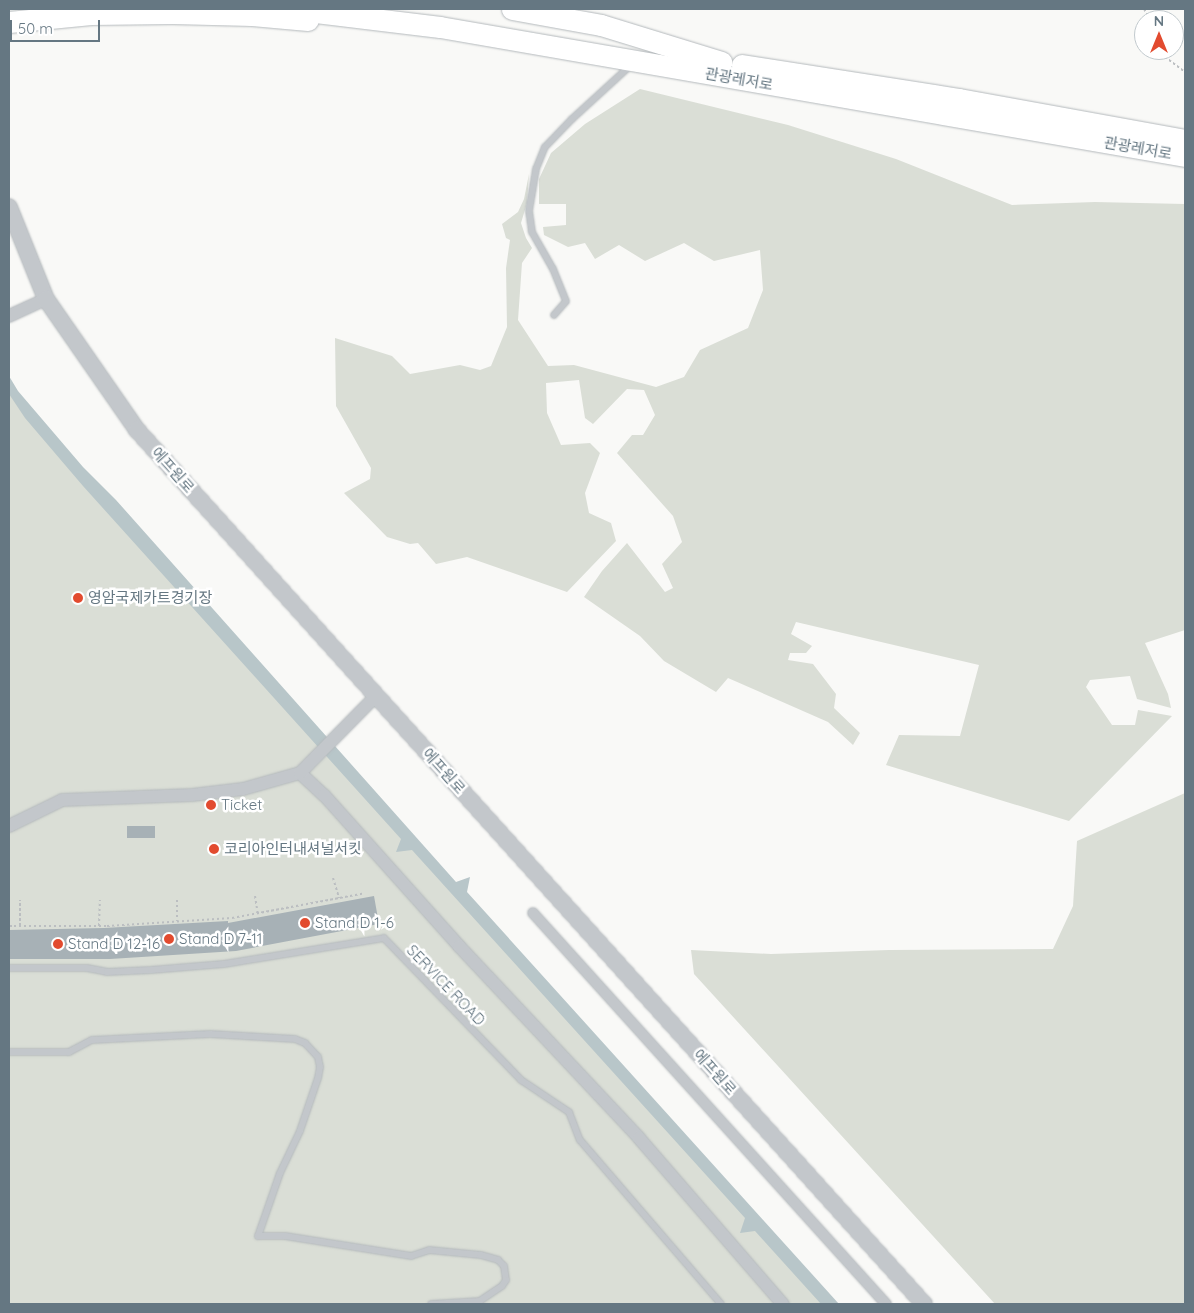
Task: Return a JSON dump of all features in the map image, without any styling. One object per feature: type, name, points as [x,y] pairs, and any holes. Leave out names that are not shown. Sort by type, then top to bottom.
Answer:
[{"type":"highway","name":"관광레저로","points":[[291,9],[440,27],[1185,156]]},
{"type":"highway","name":"관광레저로","points":[[404,9],[520,26],[721,62],[960,99],[1185,140]]},
{"type":"highway","points":[[512,9],[543,13],[601,25],[721,62]]},
{"type":"highway","points":[[14,18],[91,14],[172,13],[252,15],[341,24],[492,45],[565,48]]},
{"type":"street","name":"에프원로","points":[[9,207],[46,299],[137,430],[924,1304]]},
{"type":"street","points":[[9,316],[46,299]]},
{"type":"street","points":[[9,826],[62,800],[192,795],[243,789],[300,773],[376,696]]},
{"type":"street","points":[[300,773],[324,795],[459,946],[638,1138],[783,1304]]},
{"type":"street","points":[[533,913],[886,1304]]},
{"type":"lane","points":[[554,314],[566,301],[553,269],[532,232],[529,211],[536,169],[545,147],[572,119],[636,60]]},
{"type":"lane","name":"SERVICE ROAD","points":[[9,968],[87,968],[106,972],[151,970],[224,964],[384,938],[521,1080],[569,1112],[580,1140],[721,1304]]},
{"type":"lane","points":[[9,1052],[69,1052],[92,1040],[210,1034],[295,1039],[305,1043],[318,1057],[320,1067],[318,1078],[300,1131],[280,1173],[258,1236],[285,1236],[411,1256],[429,1250],[481,1255],[498,1260],[504,1266],[506,1280],[502,1286],[480,1301],[431,1304]]},
{"type":"path","points":[[1170,60],[1185,72]]},
{"type":"path","points":[[333,878],[339,898]]},
{"type":"path","points":[[9,926],[99,926],[258,914],[365,893]]},
{"type":"path","points":[[255,896],[258,914]]},
{"type":"path","points":[[20,900],[20,926]]},
{"type":"path","points":[[99,926],[100,900]]},
{"type":"path","points":[[177,900],[177,921]]},
{"type":"shaded area","points":[[640,89],[788,125],[896,159],[1012,205],[1095,202],[1185,204],[1185,630],[1145,643],[1168,694],[1171,708],[1137,699],[1130,676],[1090,680],[1086,687],[1112,725],[1135,725],[1138,710],[1172,716],[1069,821],[886,765],[899,735],[960,736],[979,665],[796,622],[791,634],[812,646],[806,653],[790,653],[788,660],[813,664],[836,694],[834,708],[860,733],[853,745],[828,722],[728,678],[716,692],[664,661],[640,636],[584,597],[602,571],[627,543],[665,592],[673,588],[662,564],[682,542],[673,516],[617,453],[632,435],[643,435],[655,415],[644,390],[627,389],[593,424],[585,418],[579,380],[546,383],[547,413],[561,445],[590,443],[600,453],[585,493],[589,513],[611,523],[616,541],[567,592],[467,557],[436,564],[418,543],[410,544],[387,537],[344,493],[370,479],[371,468],[336,406],[335,338],[392,356],[410,374],[460,365],[480,370],[491,366],[507,327],[506,268],[510,240],[506,238],[502,224],[518,212],[524,199],[529,174],[527,203],[521,223],[532,248],[522,263],[518,320],[548,366],[574,365],[656,387],[684,377],[700,350],[748,328],[763,290],[760,250],[714,261],[684,243],[645,261],[619,245],[595,259],[585,243],[568,247],[544,235],[543,227],[566,225],[566,204],[539,204],[539,179],[551,153],[585,124]]},
{"type":"shaded area","points":[[9,376],[18,391],[83,467],[116,500],[456,882],[470,877],[467,892],[839,1304],[821,1304],[755,1231],[740,1233],[745,1218],[412,850],[396,852],[401,839],[83,486],[25,418],[9,394]]},
{"type":"shaded area","name":"코리아인터내셔널서킷","points":[[9,392],[830,1304],[9,1304]]},
{"type":"shaded area","points":[[1185,793],[1185,1304],[995,1304],[694,974],[691,950],[771,954],[889,950],[1053,949],[1073,906],[1077,841]]},
{"type":"building","points":[[127,826],[155,826],[155,838],[127,838]]},
{"type":"building","points":[[374,896],[379,924],[236,951],[110,959],[9,959],[9,930],[104,928],[228,921],[228,923]]},
{"type":"place","name":"영암국제카트경기장","points":[[78,598]]},
{"type":"place","name":"Ticket","points":[[211,805]]},
{"type":"place","name":"코리아인터내셔널서킷","points":[[214,849]]},
{"type":"place","name":"Stand D 1-6","points":[[305,923]]},
{"type":"place","name":"Stand D 7-11","points":[[169,939]]},
{"type":"place","name":"Stand D 12-16","points":[[58,944]]}]
